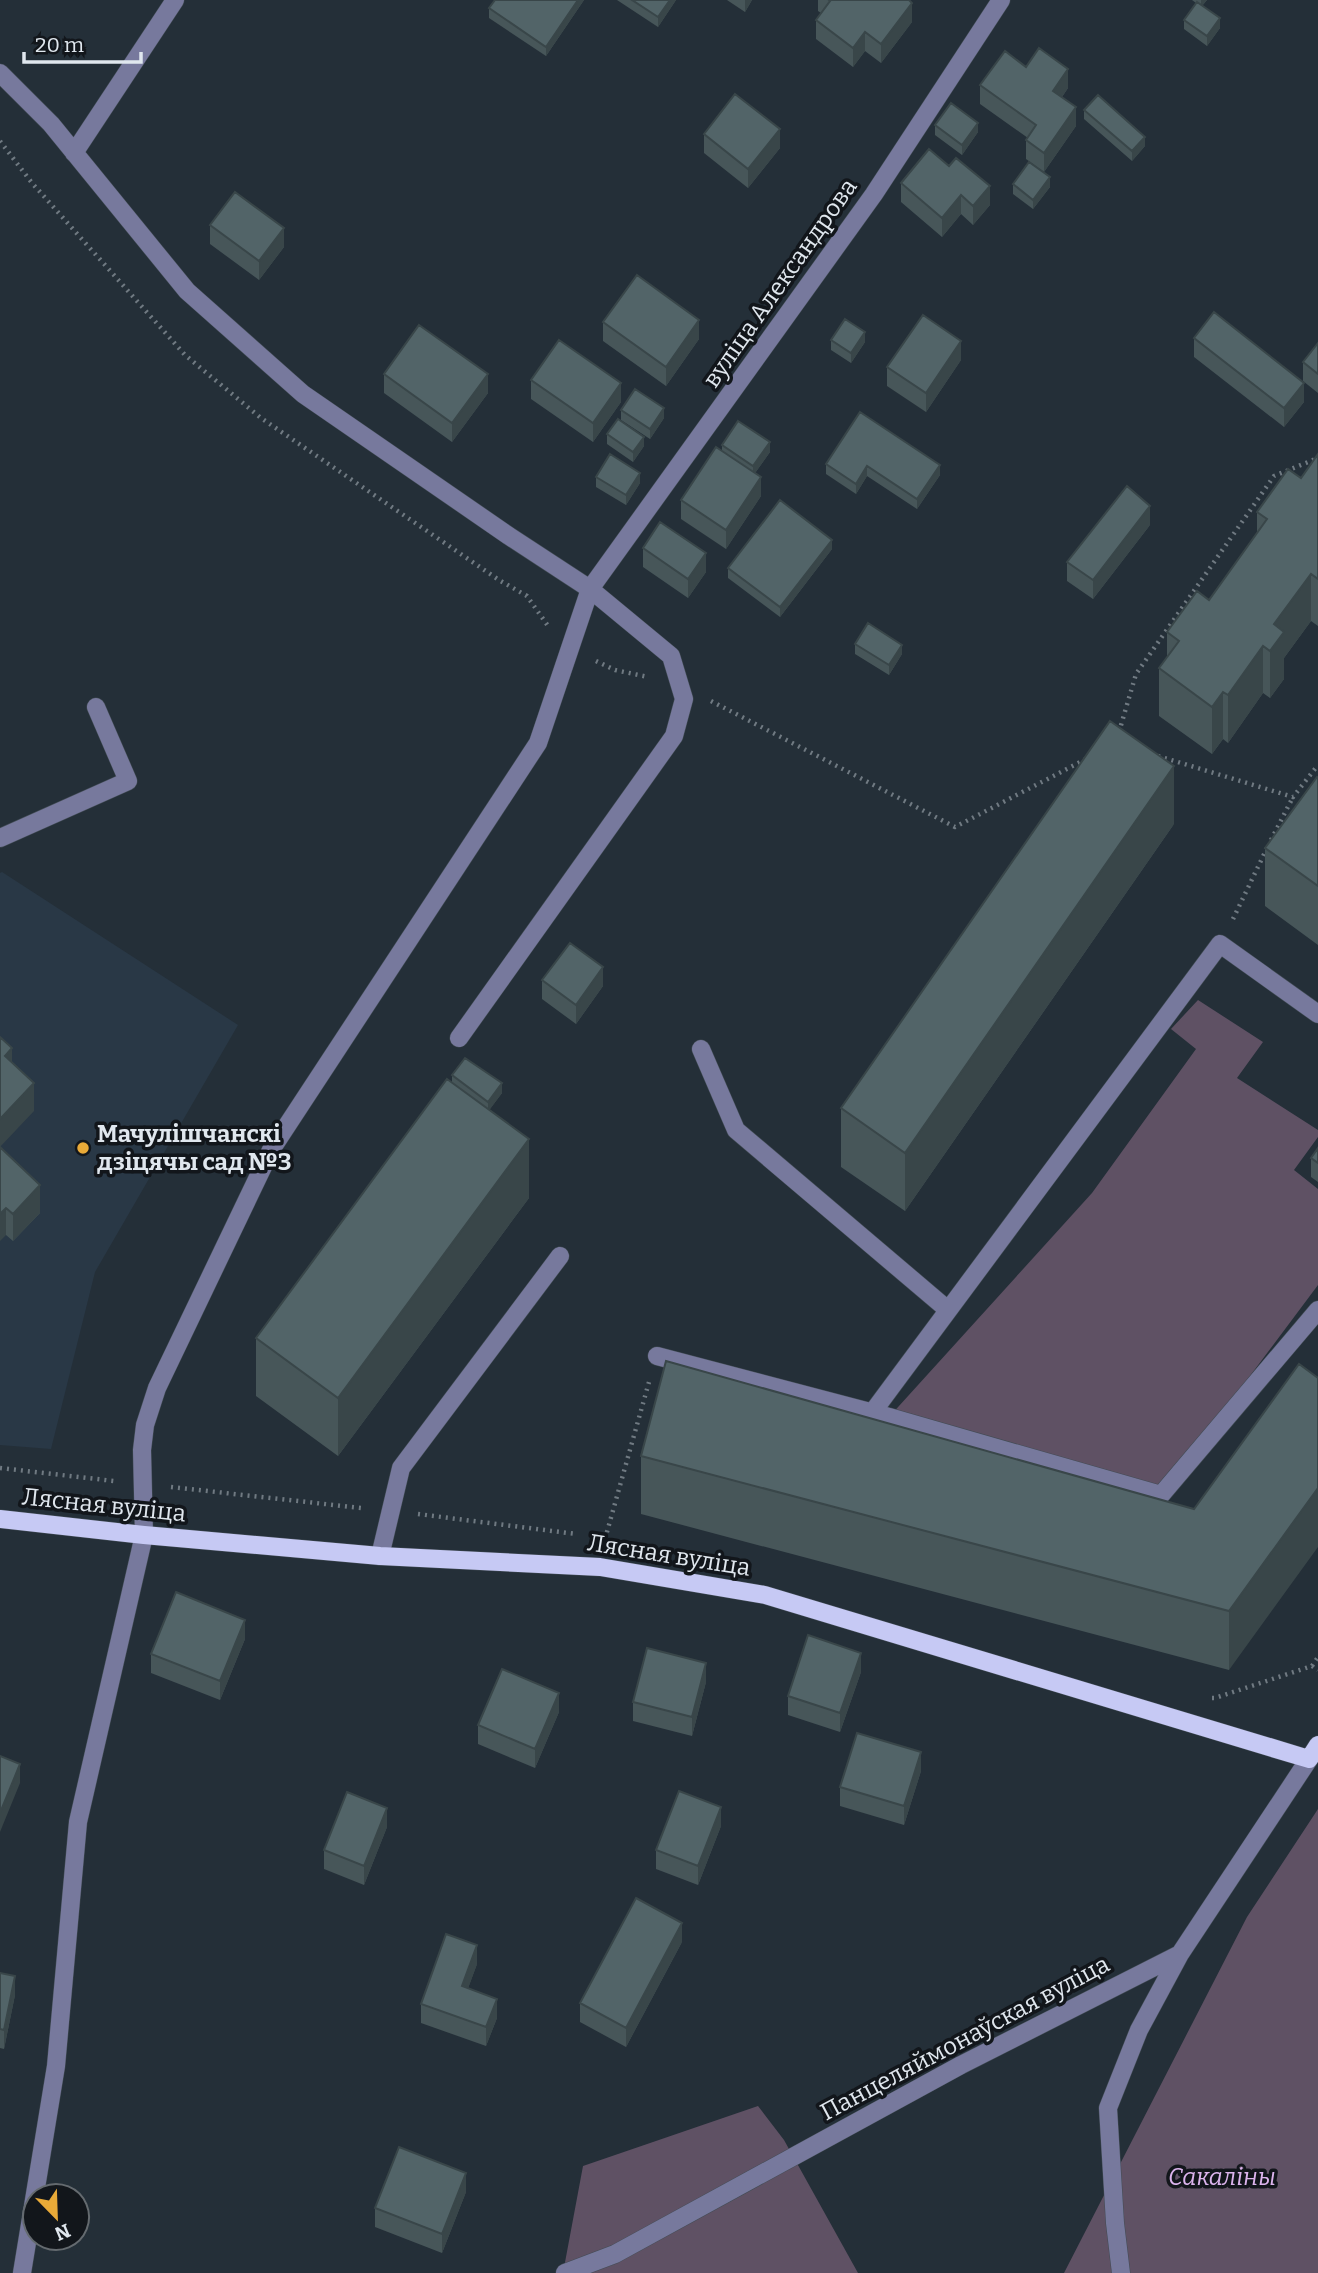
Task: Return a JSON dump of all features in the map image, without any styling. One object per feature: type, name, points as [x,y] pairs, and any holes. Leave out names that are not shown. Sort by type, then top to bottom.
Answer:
[{"type":"main road","name":"Лясная вуліца","points":[[0,1519],[380,1556],[600,1567],[765,1595],[1313,1752]]},
{"type":"street","points":[[74,153],[175,0]]},
{"type":"street","name":"вуліца Александрова","points":[[22,2273],[56,2066],[78,1822],[144,1535],[142,1450],[145,1425],[157,1388],[271,1150],[538,743],[590,589],[874,194],[1001,0]]},
{"type":"street","points":[[0,73],[51,124],[187,291],[303,394],[590,589],[671,656],[684,699],[674,736],[459,1038]]},
{"type":"street","points":[[0,838],[128,781],[96,707]]},
{"type":"street","points":[[872,1413],[1220,944],[1318,1014]]},
{"type":"street","points":[[701,1049],[736,1130],[948,1310]]},
{"type":"street","points":[[380,1556],[401,1468],[560,1256]]},
{"type":"street","points":[[657,1356],[872,1413],[1161,1495],[1318,1310]]},
{"type":"street","name":"Панцеляймонаўская вуліца","points":[[565,2273],[615,2254],[961,2065],[1180,1954],[1313,1752]]},
{"type":"street","points":[[1121,2273],[1108,2108],[1139,2029],[1180,1954]]},
{"type":"path","points":[[1116,743],[1136,674],[1274,476],[1318,458]]},
{"type":"path","points":[[679,684],[955,827],[1091,756]]},
{"type":"path","points":[[1154,755],[1293,797]]},
{"type":"path","points":[[1220,944],[1293,797],[1318,765]]},
{"type":"path","points":[[600,1567],[657,1356]]},
{"type":"path","points":[[1312,1666],[1318,1657]]},
{"type":"shaded area","name":"Мачулішчанскі дзіцячы сад №3","points":[[2,872],[238,1025],[95,1272],[51,1449],[0,1445]]},
{"type":"green space","points":[[1198,1000],[1263,1042],[1237,1078],[1318,1130],[1318,1137],[1294,1170],[1318,1189],[1318,1285],[1161,1495],[889,1417],[1092,1193],[1196,1049],[1171,1029]]},
{"type":"green space","name":"Сакаліны","points":[[1318,1809],[1318,2273],[1064,2273],[1247,1917]]},
{"type":"green space","points":[[758,2106],[784,2140],[858,2273],[563,2273],[583,2166]]},
{"type":"building","points":[[495,0],[578,0],[546,47],[489,8]]},
{"type":"building","points":[[632,0],[670,0],[658,17]]},
{"type":"building","points":[[829,0],[909,0],[912,3],[881,44],[865,32],[853,48],[816,20]]},
{"type":"building","points":[[1197,2],[1220,18],[1207,36],[1184,20]]},
{"type":"building","points":[[1039,48],[1068,69],[1053,91],[1076,107],[1044,153],[1026,140],[1036,125],[980,85],[1005,51],[1026,67]]},
{"type":"building","points":[[735,94],[780,129],[748,169],[704,134]]},
{"type":"building","points":[[1098,95],[1145,137],[1132,151],[1084,110]]},
{"type":"building","points":[[951,103],[978,123],[962,145],[935,125]]},
{"type":"building","points":[[929,149],[949,166],[956,158],[990,186],[973,206],[961,195],[942,218],[901,183]]},
{"type":"building","points":[[1029,162],[1050,177],[1033,200],[1013,184]]},
{"type":"building","points":[[235,192],[284,228],[259,261],[210,225]]},
{"type":"building","points":[[637,275],[699,320],[666,367],[603,322]]},
{"type":"building","points":[[1214,312],[1304,383],[1284,408],[1194,338]]},
{"type":"building","points":[[923,315],[961,341],[926,393],[887,367]]},
{"type":"building","points":[[845,319],[865,332],[851,353],[831,340]]},
{"type":"building","points":[[419,325],[488,374],[452,423],[384,374]]},
{"type":"building","points":[[559,340],[621,383],[593,423],[531,380]]},
{"type":"building","points":[[1318,343],[1318,374],[1303,362]]},
{"type":"building","points":[[635,389],[664,408],[650,429],[621,410]]},
{"type":"building","points":[[860,412],[940,465],[917,499],[867,466],[856,484],[826,464]]},
{"type":"building","points":[[618,419],[644,437],[633,452],[607,434]]},
{"type":"building","points":[[738,421],[770,442],[753,466],[722,445]]},
{"type":"building","points":[[716,447],[761,477],[726,530],[681,500]]},
{"type":"building","points":[[610,454],[640,473],[626,495],[596,477]]},
{"type":"building","points":[[1318,454],[1318,579],[1311,574],[1274,624],[1284,632],[1270,651],[1263,646],[1228,695],[1223,692],[1212,707],[1159,668],[1179,641],[1167,632],[1197,591],[1209,600],[1267,519],[1257,512],[1288,469],[1301,478]]},
{"type":"building","points":[[1127,486],[1150,506],[1093,580],[1067,562]]},
{"type":"building","points":[[780,500],[832,540],[780,607],[728,568]]},
{"type":"building","points":[[660,522],[706,553],[688,579],[643,548]]},
{"type":"building","points":[[868,623],[902,645],[889,665],[855,644]]},
{"type":"building","points":[[1110,721],[1174,766],[905,1153],[841,1108]]},
{"type":"building","points":[[1318,778],[1318,886],[1265,848]]},
{"type":"building","points":[[570,943],[603,967],[576,1005],[542,980]]},
{"type":"building","points":[[0,1037],[12,1048],[5,1056],[34,1083],[0,1119]]},
{"type":"building","points":[[465,1058],[502,1083],[488,1102],[452,1075]]},
{"type":"building","points":[[447,1079],[529,1139],[338,1398],[256,1338]]},
{"type":"building","points":[[0,1147],[40,1185],[13,1214],[6,1208],[0,1214]]},
{"type":"building","points":[[1318,1148],[1318,1163],[1311,1158]]},
{"type":"building","points":[[666,1361],[1194,1509],[1299,1364],[1318,1378],[1318,1488],[1229,1611],[641,1456]]},
{"type":"building","points":[[176,1592],[245,1620],[220,1681],[151,1654]]},
{"type":"building","points":[[808,1635],[861,1653],[840,1713],[788,1696]]},
{"type":"building","points":[[647,1648],[706,1663],[692,1717],[633,1702]]},
{"type":"building","points":[[502,1669],[559,1693],[535,1749],[478,1725]]},
{"type":"building","points":[[857,1733],[921,1752],[904,1806],[840,1787]]},
{"type":"building","points":[[0,1756],[20,1764],[0,1813]]},
{"type":"building","points":[[679,1791],[721,1807],[698,1866],[656,1850]]},
{"type":"building","points":[[347,1792],[387,1808],[364,1866],[324,1850]]},
{"type":"building","points":[[636,1898],[682,1923],[626,2028],[580,2003]]},
{"type":"building","points":[[446,1934],[477,1945],[462,1986],[497,1999],[486,2027],[421,2004]]},
{"type":"building","points":[[0,1973],[15,1976],[4,2030],[0,2029]]},
{"type":"building","points":[[399,2147],[466,2173],[442,2234],[375,2208]]},
{"type":"place","name":"Мачулішчанскі дзіцячы сад №3","points":[[83,1148]]}]
